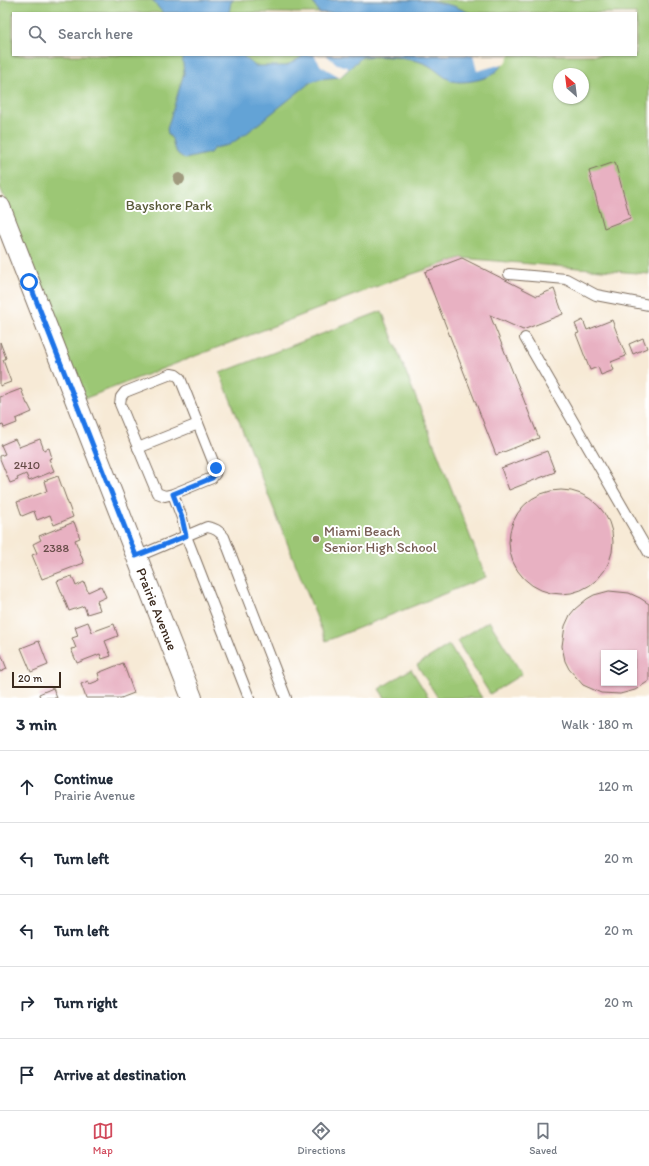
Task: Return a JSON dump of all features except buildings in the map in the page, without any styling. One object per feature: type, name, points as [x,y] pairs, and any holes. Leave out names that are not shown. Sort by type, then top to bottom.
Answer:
[{"type":"street","name":"Prairie Avenue","points":[[0,207],[192,698]]},
{"type":"lane","points":[[509,274],[566,279],[596,295],[649,305]]},
{"type":"lane","points":[[525,338],[649,552]]},
{"type":"lane","points":[[171,374],[176,374],[180,378],[216,468],[215,474],[212,478],[173,494],[164,496],[157,493],[138,448],[120,404],[120,398],[125,392],[171,374]]},
{"type":"lane","points":[[138,448],[198,424]]},
{"type":"lane","points":[[173,494],[182,518],[186,536],[249,698]]},
{"type":"lane","points":[[136,556],[207,526],[220,532],[224,538],[286,698]]},
{"type":"green space","name":"Bayshore Park","points":[[1,0],[649,0],[649,274],[461,258],[391,281],[86,398],[83,397],[0,187]]},
{"type":"green space","points":[[382,311],[486,577],[326,641],[220,373]]},
{"type":"green space","points":[[489,621],[522,674],[490,694],[457,641]]},
{"type":"green space","points":[[449,645],[482,698],[438,698],[417,665]]},
{"type":"green space","points":[[411,669],[429,698],[385,698],[379,689]]},
{"type":"water","points":[[152,0],[234,0],[231,2],[229,12],[162,12]]},
{"type":"water","points":[[311,0],[428,0],[454,6],[468,12],[318,12]]},
{"type":"water","points":[[182,56],[243,56],[255,66],[286,66],[303,56],[507,56],[502,65],[493,74],[479,80],[467,82],[452,81],[426,64],[411,59],[394,57],[362,57],[340,77],[319,79],[311,82],[247,133],[229,145],[214,148],[210,153],[185,159],[178,154],[174,148],[172,139],[168,134],[167,129],[184,73]]},
{"type":"pier","points":[[315,56],[327,56],[337,64],[349,68],[340,77],[321,66]]},
{"type":"pier","points":[[473,56],[510,56],[506,63],[477,71]]},
{"type":"place","name":"Miami Beach Senior High School","points":[[316,539]]},
{"type":"route","points":[[29,282],[136,556],[186,536],[184,523],[173,494],[212,478],[215,474],[216,468]]}]
